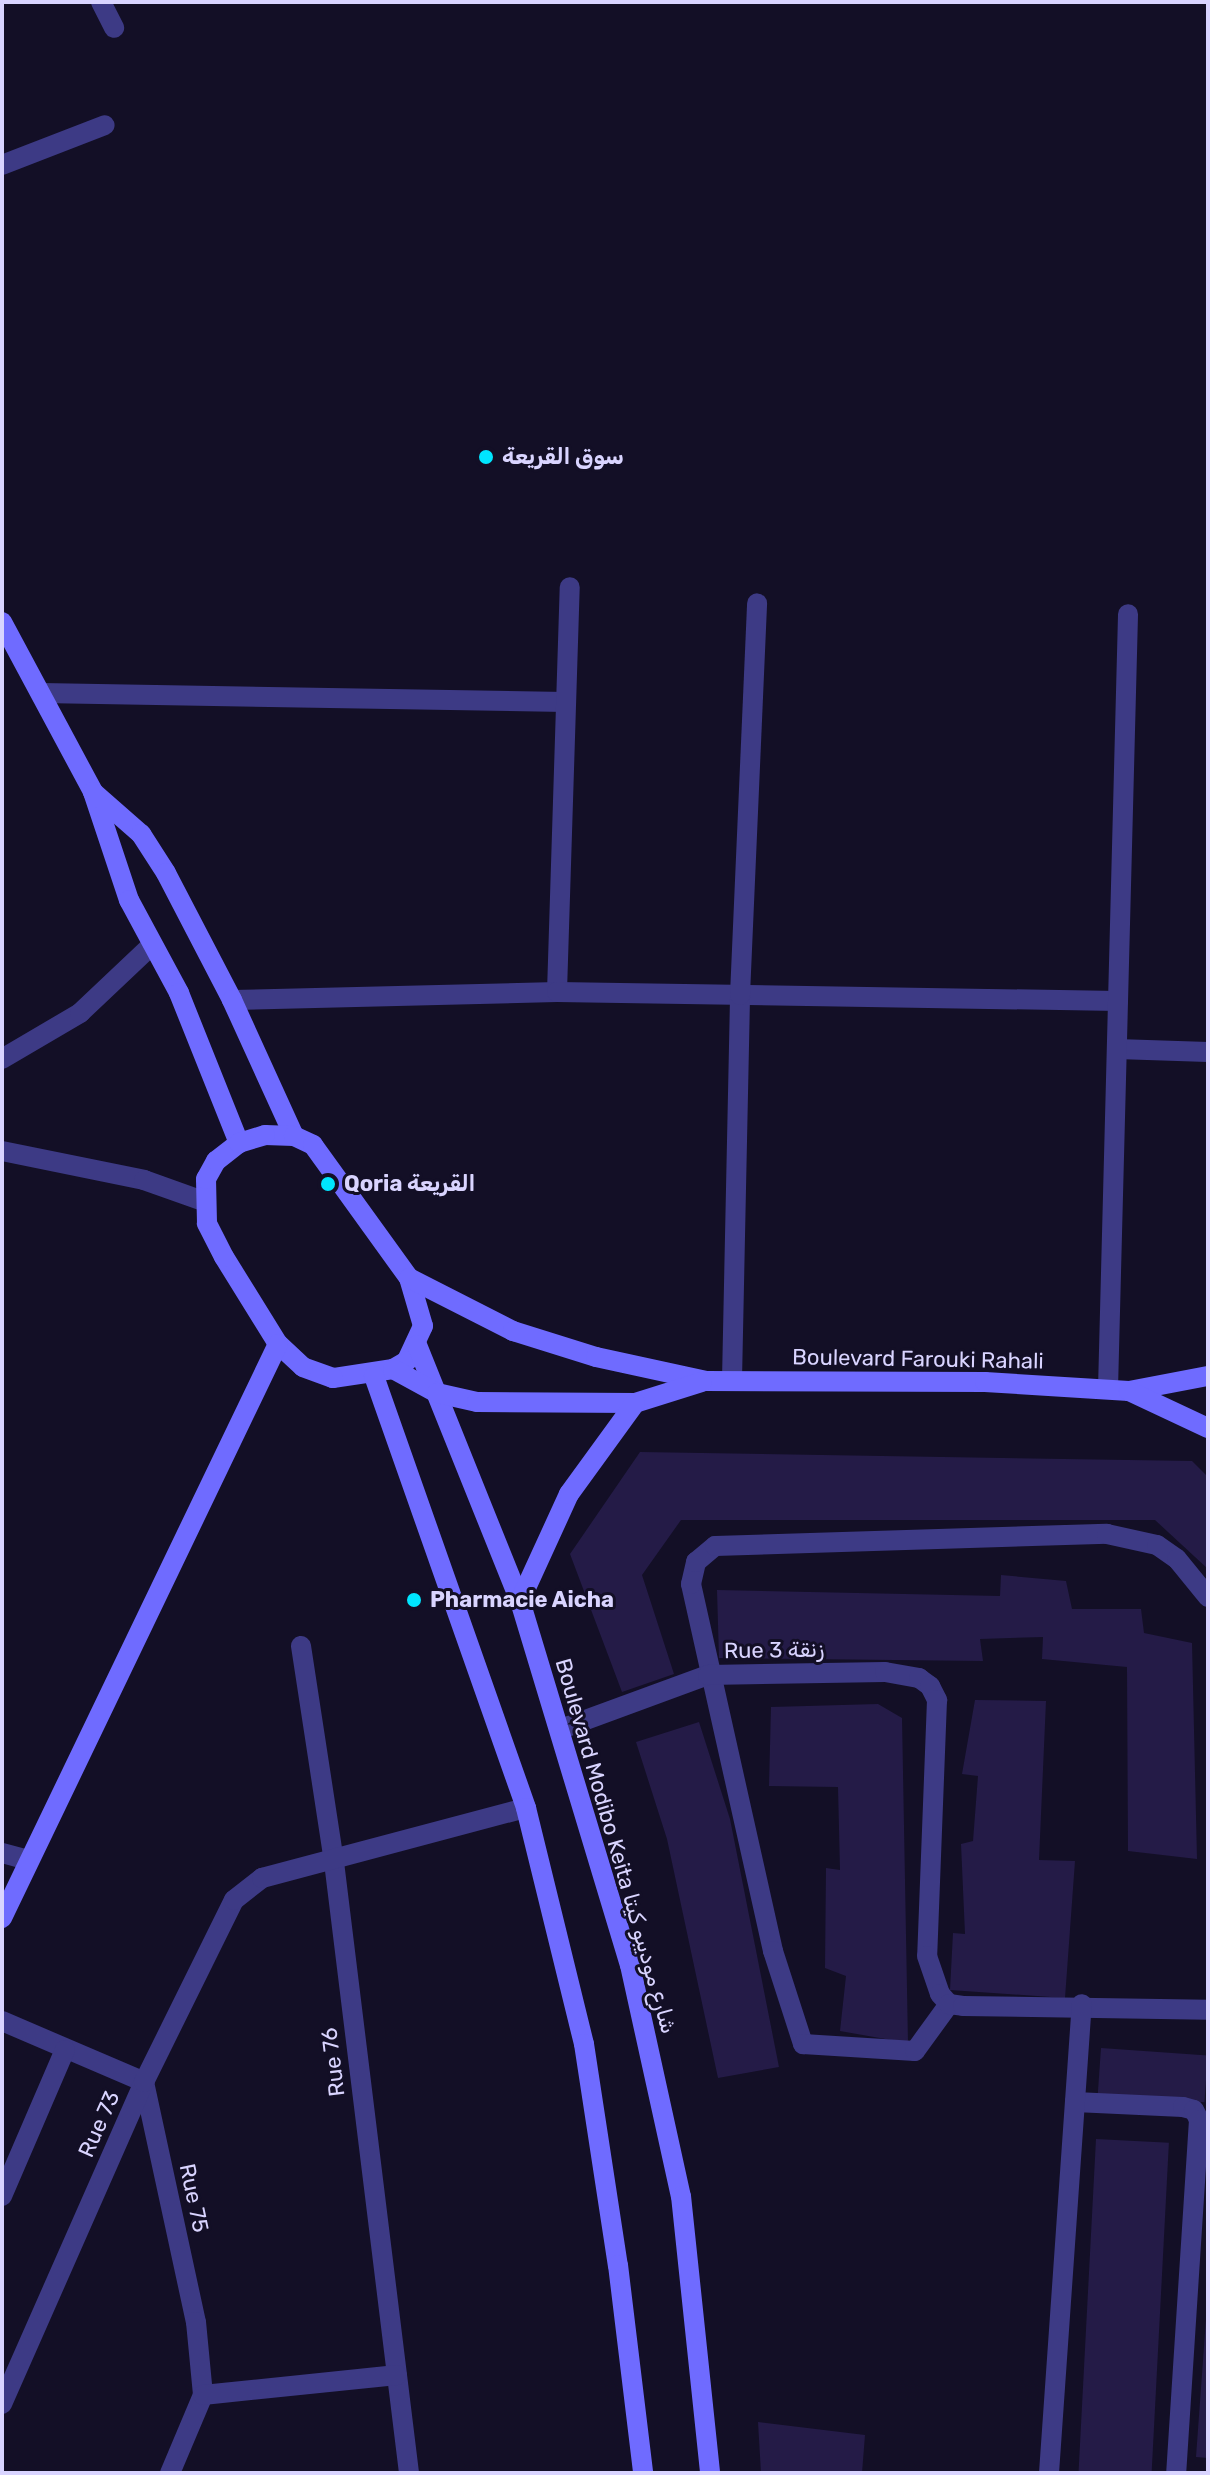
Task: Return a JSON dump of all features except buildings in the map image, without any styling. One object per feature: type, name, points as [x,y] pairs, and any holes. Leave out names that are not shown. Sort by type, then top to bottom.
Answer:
[{"type":"main road","points":[[2,622],[93,792],[108,848],[152,945],[179,993],[239,1143]]},
{"type":"main road","points":[[93,792],[141,834],[232,1000],[294,1136]]},
{"type":"main road","points":[[265,1135],[294,1136],[313,1145],[339,1175],[409,1278],[423,1326],[417,1345],[384,1372],[333,1378],[303,1367],[278,1344],[224,1257],[203,1201],[216,1161],[239,1143],[265,1135]]},
{"type":"main road","name":"Boulevard Farouki Rahali","points":[[409,1278],[513,1331],[706,1381]]},
{"type":"main road","points":[[2,1918],[278,1344]]},
{"type":"main road","name":"Boulevard Modibo Keita شارع موديبو كيتا","points":[[417,1345],[520,1601],[630,1965],[681,2196],[710,2473]]},
{"type":"main road","points":[[384,1372],[526,1808],[584,2044],[618,2265],[643,2473]]},
{"type":"main road","name":"Boulevard Farouki Rahali","points":[[384,1372],[437,1393],[477,1402],[635,1403],[706,1381],[985,1382],[1129,1391],[1208,1376]]},
{"type":"main road","name":"Boulevard Farouki Rahali","points":[[1129,1391],[1208,1428]]},
{"type":"main road","points":[[520,1601],[569,1494],[635,1403]]},
{"type":"street","points":[[101,2],[114,28]]},
{"type":"street","points":[[2,165],[105,125]]},
{"type":"street","points":[[557,992],[570,587]]},
{"type":"street","points":[[732,1380],[740,995],[757,603]]},
{"type":"street","points":[[1108,1389],[1128,614]]},
{"type":"street","points":[[41,693],[566,702]]},
{"type":"street","points":[[2,1059],[80,1013],[152,945]]},
{"type":"street","points":[[232,1000],[557,992],[1118,1001]]},
{"type":"street","points":[[1117,1049],[1208,1052]]},
{"type":"street","points":[[2,1151],[144,1180],[203,1201]]},
{"type":"street","points":[[1208,1597],[1177,1559],[1157,1545],[1107,1534],[715,1546],[696,1562],[691,1584],[708,1675],[738,1783],[773,1951],[803,2044],[915,2051],[949,2004],[1082,2004],[1208,2010]]},
{"type":"street","name":"Rue 76","points":[[301,1646],[334,1862],[409,2473]]},
{"type":"street","name":"Rue 3 زنقة","points":[[561,1729],[708,1675],[905,1674],[930,1686],[937,1700],[927,1956],[936,1986],[949,2004]]},
{"type":"street","points":[[334,1862],[526,1808]]},
{"type":"street","points":[[2,1853],[29,1860]]},
{"type":"street","name":"Rue 73","points":[[2,2404],[144,2082],[234,1900],[262,1878],[334,1862]]},
{"type":"street","points":[[1049,2473],[1082,2004]]},
{"type":"street","points":[[2,2021],[144,2082]]},
{"type":"street","points":[[2,2196],[65,2050]]},
{"type":"street","name":"Rue 75","points":[[144,2082],[196,2322],[203,2395],[170,2473]]},
{"type":"street","points":[[1075,2102],[1183,2107],[1194,2110],[1199,2120],[1176,2473]]},
{"type":"street","points":[[203,2395],[397,2375]]},
{"type":"place","name":"سوق القريعة","points":[[486,457]]},
{"type":"place","name":"Qoria القريعة","points":[[328,1184]]},
{"type":"place","name":"Pharmacie Aicha","points":[[414,1600]]}]
